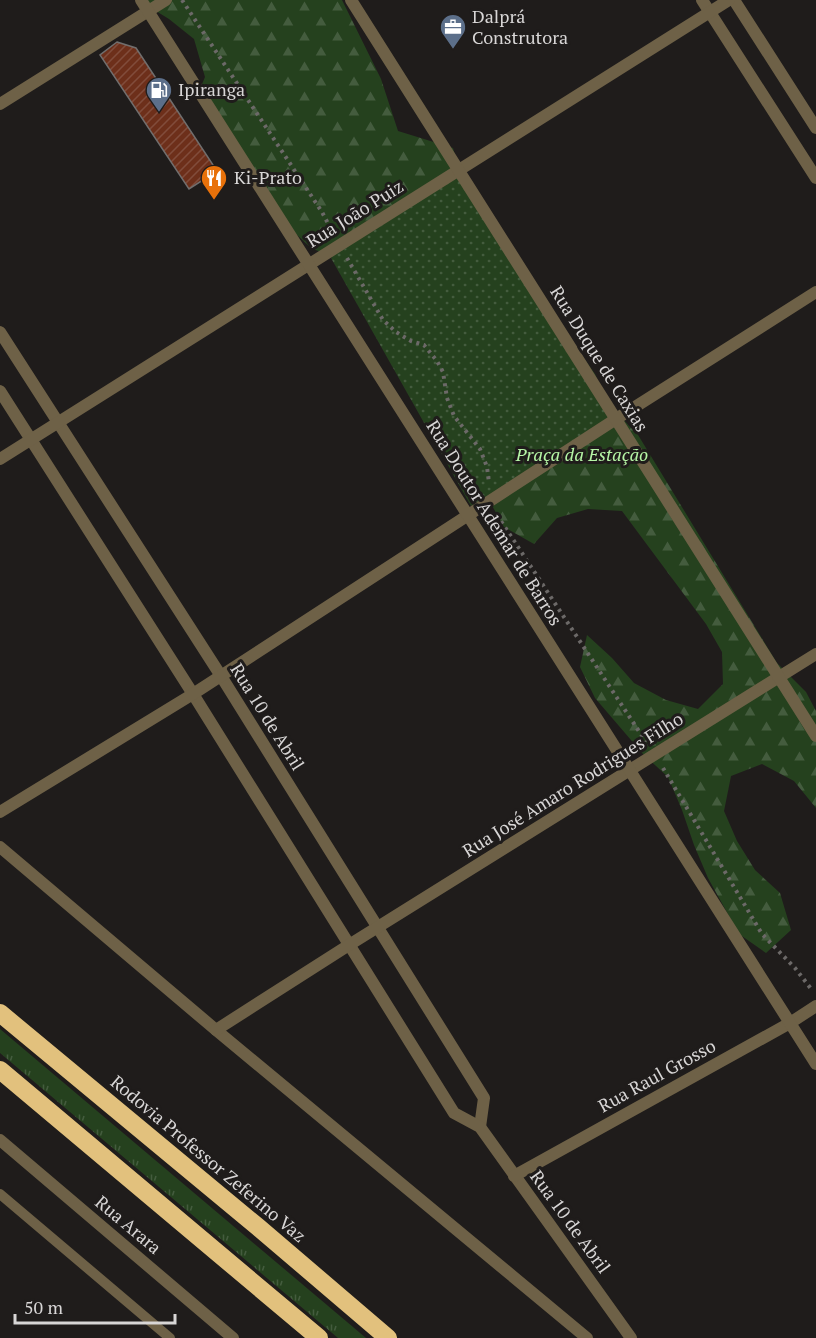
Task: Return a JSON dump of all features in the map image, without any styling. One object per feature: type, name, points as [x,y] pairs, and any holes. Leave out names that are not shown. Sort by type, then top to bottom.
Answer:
[{"type":"highway","name":"Rodovia Professor Zeferino Vaz","points":[[0,1013],[388,1338]]},
{"type":"highway","points":[[0,1070],[319,1338]]},
{"type":"street","name":"Rua Doutor Ademar de Barros","points":[[141,0],[816,1065]]},
{"type":"street","points":[[0,104],[166,0]]},
{"type":"street","name":"Rua Duque de Caxias","points":[[351,0],[816,736]]},
{"type":"street","points":[[702,0],[816,178]]},
{"type":"street","name":"Rua João Puiz","points":[[0,459],[729,0]]},
{"type":"street","points":[[734,0],[816,128]]},
{"type":"street","points":[[0,812],[194,694],[615,419],[816,292]]},
{"type":"street","name":"Rua 10 de Abril","points":[[0,332],[221,676],[484,1098],[480,1128]]},
{"type":"street","name":"Rua 10 de Abril","points":[[0,391],[194,694],[454,1113],[480,1128],[631,1338]]},
{"type":"street","name":"Rua José Amaro Rodrigues Filho","points":[[216,1030],[816,654]]},
{"type":"street","points":[[0,847],[587,1338]]},
{"type":"street","name":"Rua Raul Grosso","points":[[514,1176],[790,1023],[816,1006]]},
{"type":"street","name":"Rua Arara","points":[[0,1140],[233,1338]]},
{"type":"lane","points":[[0,1194],[170,1338]]},
{"type":"green space","points":[[138,0],[342,0],[381,79],[398,131],[453,148],[462,181],[342,261],[311,248],[283,222],[200,89],[205,77],[194,39],[169,19]]},
{"type":"green space","name":"Praça da Estação","points":[[461,175],[611,419],[471,506],[331,258]]},
{"type":"green space","name":"Praça da Estação","points":[[574,344],[595,374],[608,403],[635,430],[777,663],[806,692],[816,711],[816,808],[794,781],[762,764],[731,776],[724,811],[737,841],[755,870],[780,893],[791,930],[766,953],[739,934],[708,878],[668,777],[643,754],[595,698],[580,667],[587,635],[634,683],[666,700],[698,709],[723,684],[722,652],[706,624],[622,511],[588,509],[557,518],[534,544],[504,527],[457,443]]},
{"type":"green space","points":[[0,1029],[366,1338],[338,1338],[0,1053]]},
{"type":"building","name":"Ipiranga","points":[[117,42],[136,48],[217,171],[189,189],[100,55]]},
{"type":"place","name":"Dalprá Construtora","points":[[453,50]]},
{"type":"place","name":"Ipiranga","points":[[159,113]]},
{"type":"place","name":"Ki-Prato","points":[[214,201]]}]
